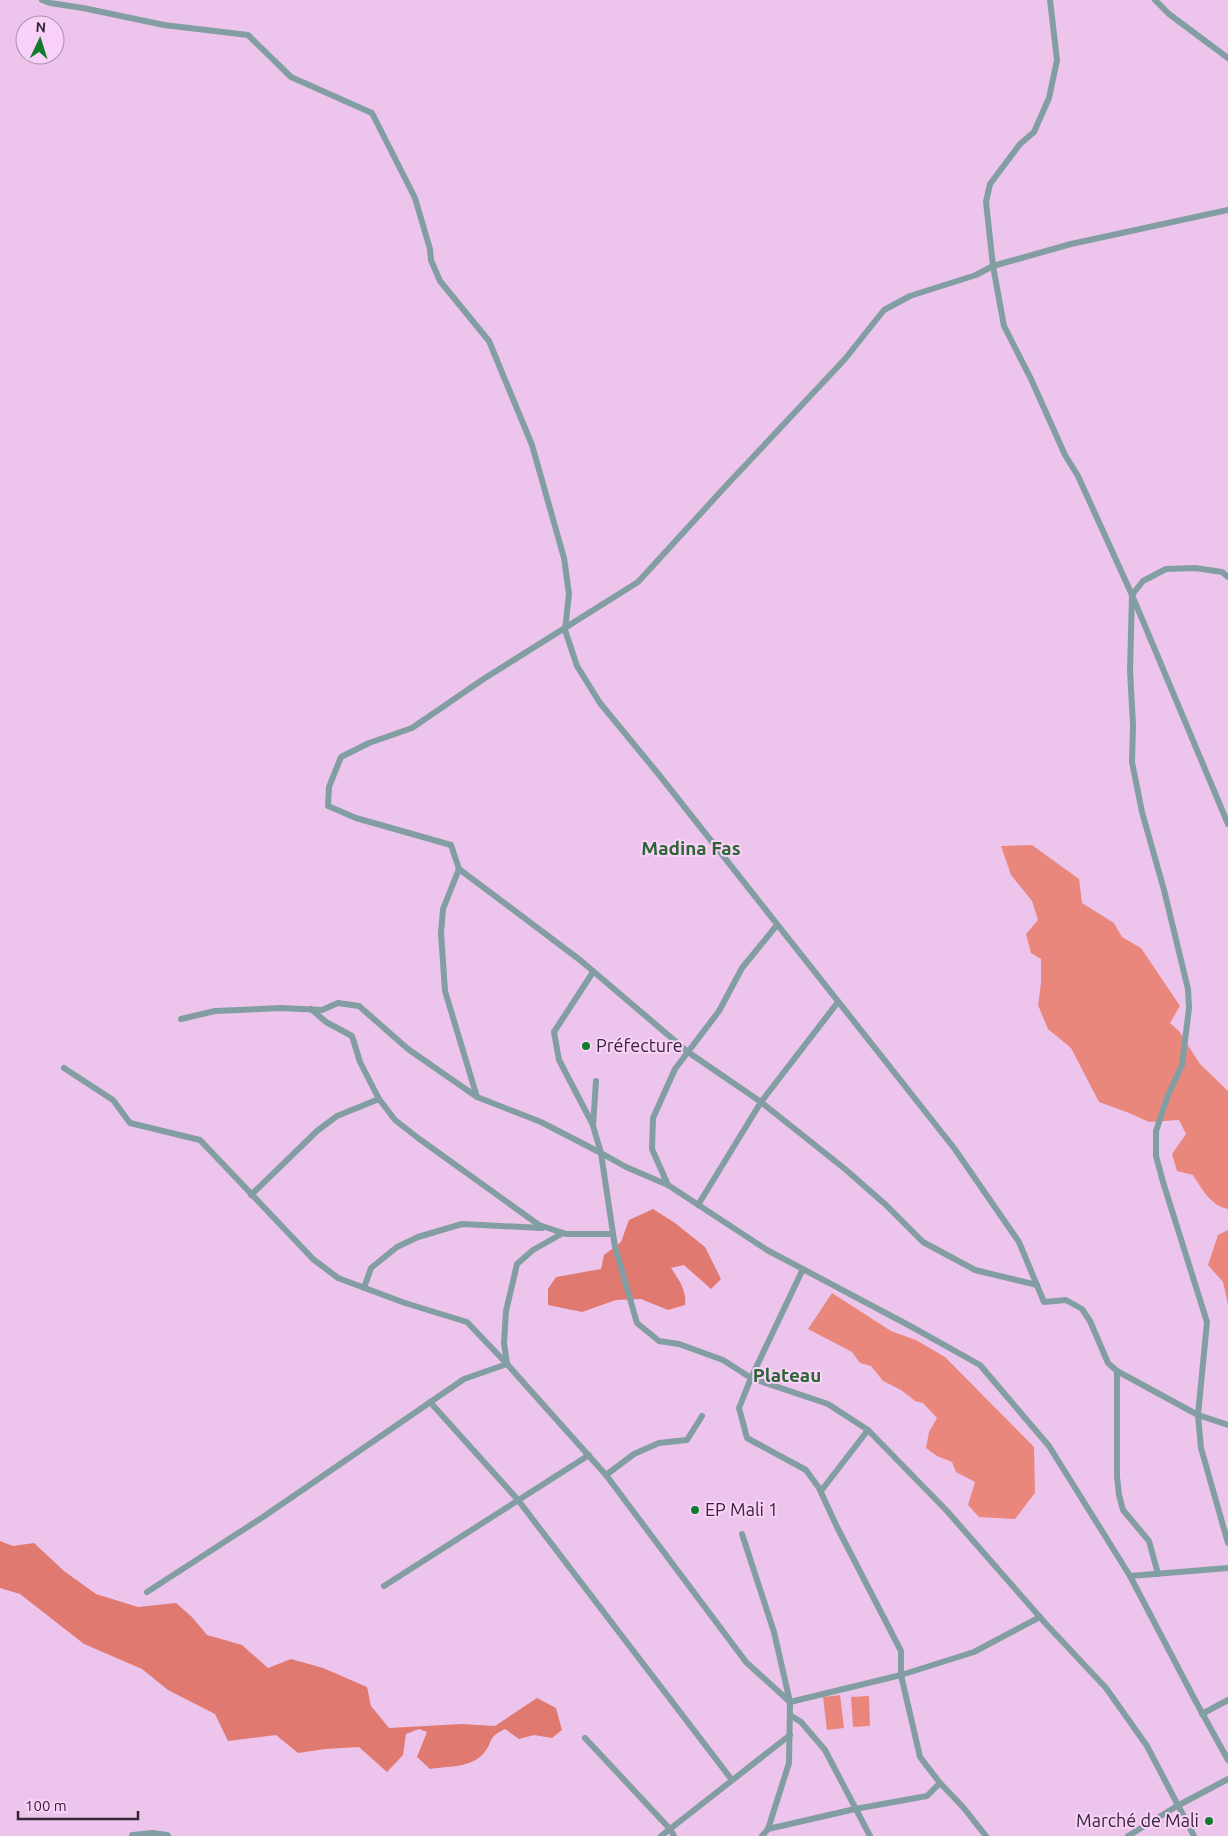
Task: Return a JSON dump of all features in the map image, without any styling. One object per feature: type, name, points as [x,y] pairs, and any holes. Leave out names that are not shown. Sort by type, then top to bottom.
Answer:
[{"type":"street","points":[[42,0],[164,25],[248,35],[291,77],[372,113],[415,198],[430,249],[431,260],[440,281],[489,341],[532,445],[564,558],[569,594],[565,630],[577,666],[600,702],[954,1148],[1019,1242],[1044,1302],[1066,1300],[1082,1308],[1090,1321],[1108,1363],[1118,1371],[1198,1415],[1228,1425]]},
{"type":"street","points":[[1050,0],[1057,60],[1048,98],[1034,132],[1020,144],[990,184],[986,202],[993,266],[1004,326],[1031,379],[1065,455],[1078,476],[1132,595],[1228,824]]},
{"type":"street","points":[[1154,0],[1169,14],[1228,58]]},
{"type":"street","points":[[1037,1285],[976,1270],[923,1242],[846,1169],[760,1102],[688,1052],[593,972],[459,869],[451,845],[356,818],[328,806],[329,787],[341,757],[369,743],[412,728],[482,680],[565,630],[638,582],[845,359],[884,310],[910,296],[976,275],[993,266],[1071,244],[1228,210]]},
{"type":"street","points":[[1228,577],[1222,572],[1195,568],[1166,569],[1144,581],[1132,595],[1130,670],[1133,725],[1132,762],[1142,812],[1164,890],[1188,989],[1189,1008],[1182,1065],[1168,1095],[1156,1131],[1156,1156],[1207,1322],[1198,1415],[1201,1448],[1228,1543]]},
{"type":"street","points":[[459,869],[443,908],[441,933],[445,991],[477,1096]]},
{"type":"street","points":[[668,1185],[652,1149],[653,1118],[675,1069],[719,1011],[742,968],[777,925]]},
{"type":"street","points":[[593,972],[554,1032],[559,1060],[593,1126],[601,1152],[615,1247],[638,1323],[660,1341],[679,1344],[723,1360],[751,1378],[828,1404],[868,1430],[947,1511],[1040,1618],[1106,1688],[1146,1746],[1194,1836]]},
{"type":"street","points":[[698,1205],[760,1102],[838,1002]]},
{"type":"street","points":[[181,1019],[215,1011],[281,1008],[322,1010],[338,1003],[359,1006],[408,1049],[477,1096],[541,1122],[601,1152],[626,1168],[668,1185],[767,1250],[912,1326],[980,1365],[1048,1446],[1130,1576],[1228,1760]]},
{"type":"street","points":[[310,1009],[326,1022],[352,1036],[360,1062],[379,1099],[395,1120],[539,1225],[563,1233],[613,1234]]},
{"type":"street","points":[[64,1068],[112,1100],[130,1124],[200,1140],[313,1259],[338,1278],[405,1303],[467,1322],[606,1475],[746,1662],[790,1702]]},
{"type":"street","points":[[593,1126],[596,1081]]},
{"type":"street","points":[[251,1195],[317,1131],[337,1116],[379,1099]]},
{"type":"street","points":[[364,1288],[371,1268],[397,1247],[418,1237],[462,1224],[548,1228]]},
{"type":"street","points":[[507,1364],[504,1343],[506,1311],[517,1264],[533,1250],[563,1233]]},
{"type":"street","points":[[803,1269],[751,1378],[740,1408],[747,1438],[806,1470],[821,1491],[846,1545],[901,1651],[901,1675],[920,1757],[986,1836]]},
{"type":"street","points":[[147,1592],[263,1517],[464,1379],[507,1364]]},
{"type":"street","points":[[1118,1371],[1117,1477],[1119,1495],[1123,1510],[1149,1541],[1158,1574]]},
{"type":"street","points":[[430,1402],[518,1500],[732,1780]]},
{"type":"street","points":[[606,1475],[634,1454],[659,1443],[688,1440],[702,1416]]},
{"type":"street","points":[[821,1491],[868,1430]]},
{"type":"street","points":[[384,1586],[589,1455]]},
{"type":"street","points":[[742,1534],[774,1632],[790,1702],[788,1763],[768,1829],[762,1836]]},
{"type":"street","points":[[1130,1576],[1228,1568]]},
{"type":"street","points":[[790,1702],[901,1675],[974,1652],[1040,1618]]},
{"type":"street","points":[[1202,1714],[1228,1700]]},
{"type":"street","points":[[790,1715],[801,1722],[825,1750],[854,1809],[870,1836]]},
{"type":"street","points":[[661,1836],[790,1735]]},
{"type":"street","points":[[585,1738],[670,1828],[674,1836]]},
{"type":"street","points":[[1128,1836],[1177,1806],[1228,1779]]},
{"type":"street","points":[[768,1829],[854,1809],[927,1796],[940,1783]]},
{"type":"street","points":[[133,1836],[152,1834],[167,1836]]},
{"type":"shaded area","points":[[1032,845],[1079,879],[1082,903],[1114,923],[1122,937],[1141,948],[1180,1006],[1170,1023],[1179,1031],[1200,1064],[1228,1091],[1228,1209],[1212,1201],[1193,1175],[1177,1171],[1172,1154],[1186,1134],[1179,1120],[1149,1122],[1099,1102],[1071,1048],[1048,1029],[1038,1005],[1041,983],[1041,959],[1031,953],[1026,934],[1038,920],[1032,901],[1011,875],[1001,846]]},
{"type":"shaded area","points":[[653,1209],[675,1223],[705,1247],[721,1279],[711,1289],[684,1265],[671,1268],[684,1290],[685,1305],[668,1310],[641,1299],[616,1300],[582,1312],[548,1305],[548,1289],[556,1277],[601,1269],[604,1255],[621,1242],[629,1220]]},
{"type":"shaded area","points":[[1228,1230],[1228,1305],[1223,1282],[1208,1265],[1218,1235]]},
{"type":"shaded area","points":[[832,1293],[891,1331],[916,1340],[945,1357],[1034,1447],[1035,1493],[1015,1519],[979,1517],[968,1505],[975,1482],[956,1472],[952,1462],[937,1456],[926,1448],[929,1432],[937,1418],[923,1403],[915,1401],[901,1390],[883,1381],[871,1366],[860,1363],[852,1352],[808,1329]]},
{"type":"shaded area","points":[[0,1541],[13,1546],[34,1543],[64,1571],[96,1594],[138,1607],[176,1603],[192,1617],[207,1635],[242,1645],[268,1668],[291,1659],[323,1668],[367,1687],[371,1706],[389,1728],[462,1724],[495,1726],[537,1698],[556,1708],[562,1730],[552,1738],[534,1735],[519,1739],[505,1729],[495,1735],[478,1759],[458,1766],[430,1769],[417,1757],[427,1732],[419,1729],[406,1734],[403,1755],[387,1772],[359,1747],[298,1753],[276,1735],[228,1741],[215,1714],[168,1690],[142,1669],[84,1644],[20,1594],[0,1588]]},
{"type":"shaded area","points":[[840,1695],[844,1728],[827,1730],[823,1697]]},
{"type":"shaded area","points":[[869,1696],[870,1726],[853,1727],[851,1697]]},
{"type":"place","name":"Préfecture","points":[[586,1046]]},
{"type":"place","name":"EP Mali 1","points":[[695,1510]]},
{"type":"place","name":"Marché de Mali","points":[[1209,1821]]},
{"type":"district","name":"Madina Fas","points":[[691,848]]},
{"type":"district","name":"Plateau","points":[[787,1375]]}]
